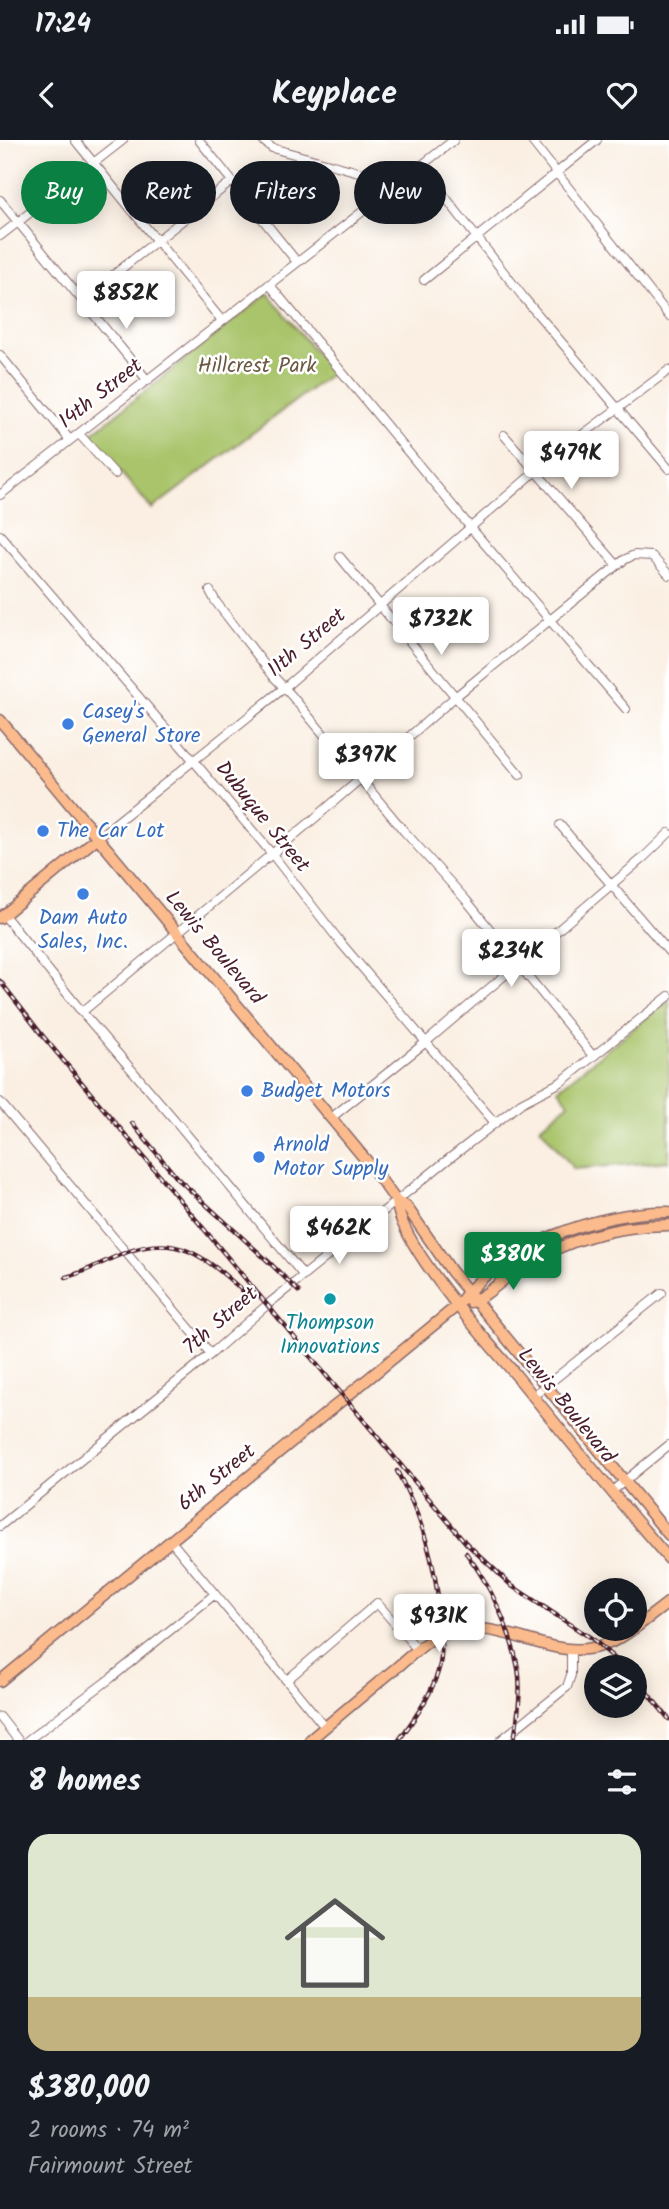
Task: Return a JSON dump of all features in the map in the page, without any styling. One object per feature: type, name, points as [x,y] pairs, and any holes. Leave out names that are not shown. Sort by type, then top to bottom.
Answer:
[{"type":"main road","name":"Lewis Boulevard","points":[[0,720],[175,934],[331,1118],[397,1202],[406,1206],[472,1295],[669,1535]]},
{"type":"main road","name":"11th Street","points":[[2,917],[97,838]]},
{"type":"main road","name":"Lewis Boulevard","points":[[397,1202],[398,1214],[418,1250],[458,1305],[669,1559]]},
{"type":"main road","points":[[472,1295],[519,1253],[567,1231],[615,1217],[669,1212]]},
{"type":"main road","points":[[472,1295],[553,1250],[612,1231],[669,1225]]},
{"type":"main road","name":"6th Street","points":[[0,1681],[472,1295]]},
{"type":"main road","points":[[647,1619],[669,1602]]},
{"type":"main road","points":[[310,1740],[418,1650],[442,1634],[472,1628],[490,1629],[556,1649],[571,1650],[591,1649],[615,1641]]},
{"type":"street","points":[[75,140],[92,161]]},
{"type":"street","points":[[97,161],[123,140]]},
{"type":"street","points":[[199,140],[230,179]]},
{"type":"street","points":[[262,140],[272,148],[354,171]]},
{"type":"street","name":"14th Street","points":[[427,161],[454,140]]},
{"type":"street","points":[[531,140],[669,316]]},
{"type":"street","points":[[424,280],[597,140]]},
{"type":"street","points":[[107,180],[222,321]]},
{"type":"street","points":[[82,299],[230,183]]},
{"type":"street","points":[[446,198],[669,469]]},
{"type":"street","points":[[0,200],[148,381]]},
{"type":"street","name":"14th Street","points":[[0,495],[354,218]]},
{"type":"street","points":[[0,236],[21,219]]},
{"type":"street","points":[[267,224],[297,262]]},
{"type":"street","points":[[269,284],[471,528],[626,709]]},
{"type":"street","points":[[0,355],[71,440]]},
{"type":"street","name":"11th Street","points":[[97,838],[284,688],[550,459],[669,370]]},
{"type":"street","points":[[79,434],[115,474]]},
{"type":"street","points":[[504,435],[617,565]]},
{"type":"street","name":"Dubuque Street","points":[[0,536],[193,760],[272,854],[341,943],[495,1123]]},
{"type":"street","points":[[82,1012],[455,697],[617,565],[634,555],[644,554],[654,559],[669,575]]},
{"type":"street","points":[[340,556],[520,775]]},
{"type":"street","points":[[210,591],[284,688],[466,900],[593,1056]]},
{"type":"street","points":[[560,825],[669,952]]},
{"type":"street","points":[[331,1118],[426,1042],[669,833]]},
{"type":"street","points":[[2,917],[304,1276]]},
{"type":"street","name":"7th Street","points":[[0,1526],[267,1305],[495,1123],[521,1103],[561,1082],[669,996]]},
{"type":"street","points":[[0,1101],[211,1354]]},
{"type":"street","points":[[533,1396],[662,1293]]},
{"type":"street","points":[[611,1492],[669,1445]]},
{"type":"street","points":[[171,1541],[325,1727]]},
{"type":"street","points":[[28,1740],[111,1678],[215,1594]]},
{"type":"street","points":[[288,1681],[377,1603],[418,1650]]},
{"type":"street","points":[[501,1740],[567,1686],[571,1650]]},
{"type":"street","points":[[0,1717],[18,1740]]},
{"type":"green space","name":"Hillcrest Park","points":[[268,293],[332,373],[152,509],[89,436]]},
{"type":"green space","points":[[669,1000],[669,1161],[574,1169],[540,1127],[569,1103],[558,1089]]},
{"type":"railway","points":[[0,981],[42,1035],[466,1543],[512,1586],[594,1640],[611,1655]]},
{"type":"railway","points":[[132,1123],[177,1178],[299,1292]]},
{"type":"railway","points":[[66,1277],[122,1254],[159,1245],[189,1251],[216,1268],[244,1292]]},
{"type":"railway","points":[[397,1471],[421,1524],[431,1559],[438,1595],[442,1646],[440,1664],[429,1695],[399,1740]]},
{"type":"railway","points":[[466,1553],[491,1593],[505,1623],[518,1668],[520,1686],[514,1740]]},
{"type":"railway","points":[[647,1692],[669,1719]]},
{"type":"place","name":"Casey's General Store","points":[[68,724]]},
{"type":"place","name":"The Car Lot","points":[[43,831]]},
{"type":"place","name":"Dam Auto Sales, Inc.","points":[[83,894]]},
{"type":"place","name":"Budget Motors","points":[[247,1091]]},
{"type":"place","name":"Arnold Motor Supply","points":[[259,1157]]},
{"type":"place","name":"Thompson Innovations","points":[[330,1299]]}]
